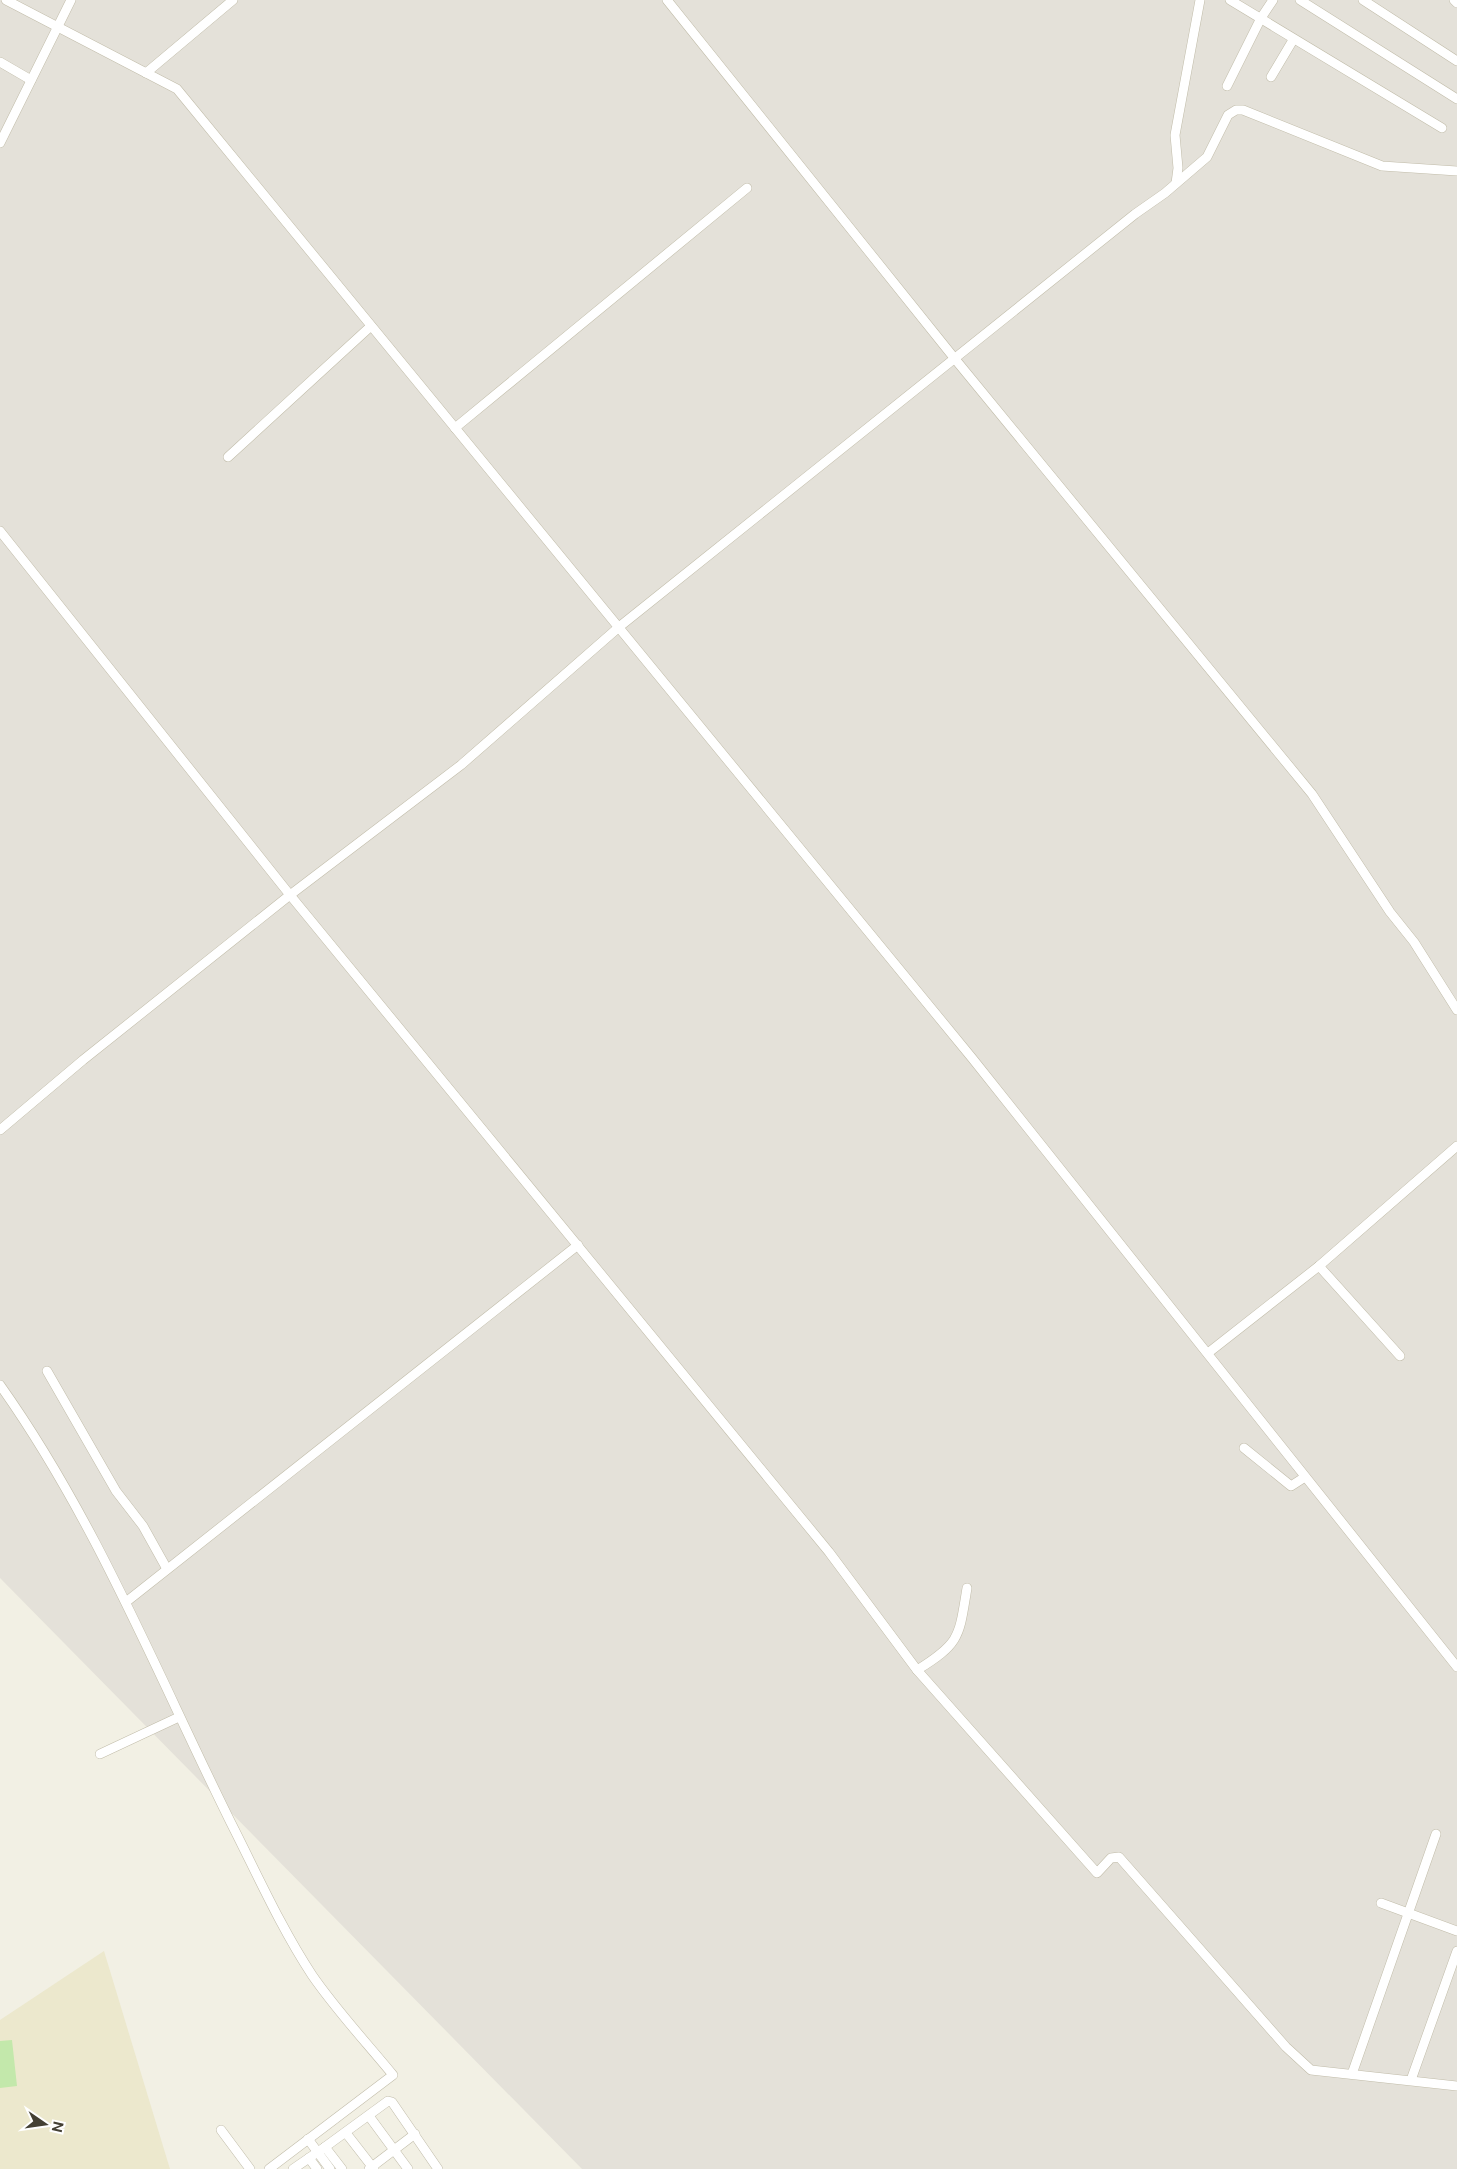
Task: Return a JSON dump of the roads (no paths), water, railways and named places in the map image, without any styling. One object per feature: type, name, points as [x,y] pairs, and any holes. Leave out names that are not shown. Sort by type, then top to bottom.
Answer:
[{"type":"street","points":[[6,0],[177,90],[978,1066],[1457,1667]]},
{"type":"street","points":[[0,143],[71,0]]},
{"type":"street","points":[[146,73],[233,0]]},
{"type":"street","points":[[667,0],[955,359],[1312,794],[1390,912],[1414,942],[1457,1010]]},
{"type":"street","points":[[1176,183],[1176,135],[1200,0]]},
{"type":"street","points":[[1230,0],[1293,40],[1426,116],[1442,128]]},
{"type":"street","points":[[1227,86],[1261,18],[1274,0]]},
{"type":"street","points":[[1300,0],[1457,99]]},
{"type":"street","points":[[1362,0],[1457,61]]},
{"type":"street","points":[[1454,0],[1457,3]]},
{"type":"street","points":[[1272,76],[1293,40]]},
{"type":"street","points":[[0,62],[31,80]]},
{"type":"street","points":[[0,1130],[82,1060],[290,895],[460,764],[619,627],[1135,214],[1166,193],[1207,157],[1228,115],[1236,110],[1243,110],[1382,166],[1457,171]]},
{"type":"street","points":[[455,428],[747,188]]},
{"type":"street","points":[[228,457],[371,326]]},
{"type":"street","points":[[0,531],[290,895],[578,1245],[754,1463],[829,1552],[917,1670],[1097,1873],[1111,1858],[1119,1857],[1286,2047],[1311,2070],[1457,2086]]},
{"type":"street","points":[[1208,1353],[1319,1266],[1457,1146]]},
{"type":"street","points":[[126,1602],[166,1568],[275,1487],[578,1245]]},
{"type":"street","points":[[1319,1266],[1400,1356]]},
{"type":"street","points":[[46,1372],[116,1491],[143,1526],[166,1568]]},
{"type":"street","points":[[0,1385],[38,1441],[126,1602],[179,1717],[254,1869],[312,1976],[393,2075],[268,2169]]},
{"type":"street","points":[[1244,1448],[1291,1486],[1305,1477]]},
{"type":"street","points":[[917,1670],[943,1654],[954,1641],[960,1627],[967,1588]]},
{"type":"street","points":[[100,1754],[179,1717]]},
{"type":"street","points":[[1352,2074],[1436,1834]]},
{"type":"street","points":[[1381,1903],[1457,1931]]},
{"type":"street","points":[[1411,2080],[1457,1951]]},
{"type":"street","points":[[293,2169],[346,2133],[388,2101],[392,2102],[438,2169]]},
{"type":"street","points":[[369,2116],[408,2169]]},
{"type":"street","points":[[221,2130],[250,2169]]},
{"type":"street","points":[[346,2133],[372,2168],[415,2134]]},
{"type":"street","points":[[308,2139],[342,2169]]},
{"type":"street","points":[[321,2149],[330,2169]]},
{"type":"street","points":[[308,2158],[317,2169]]}]
